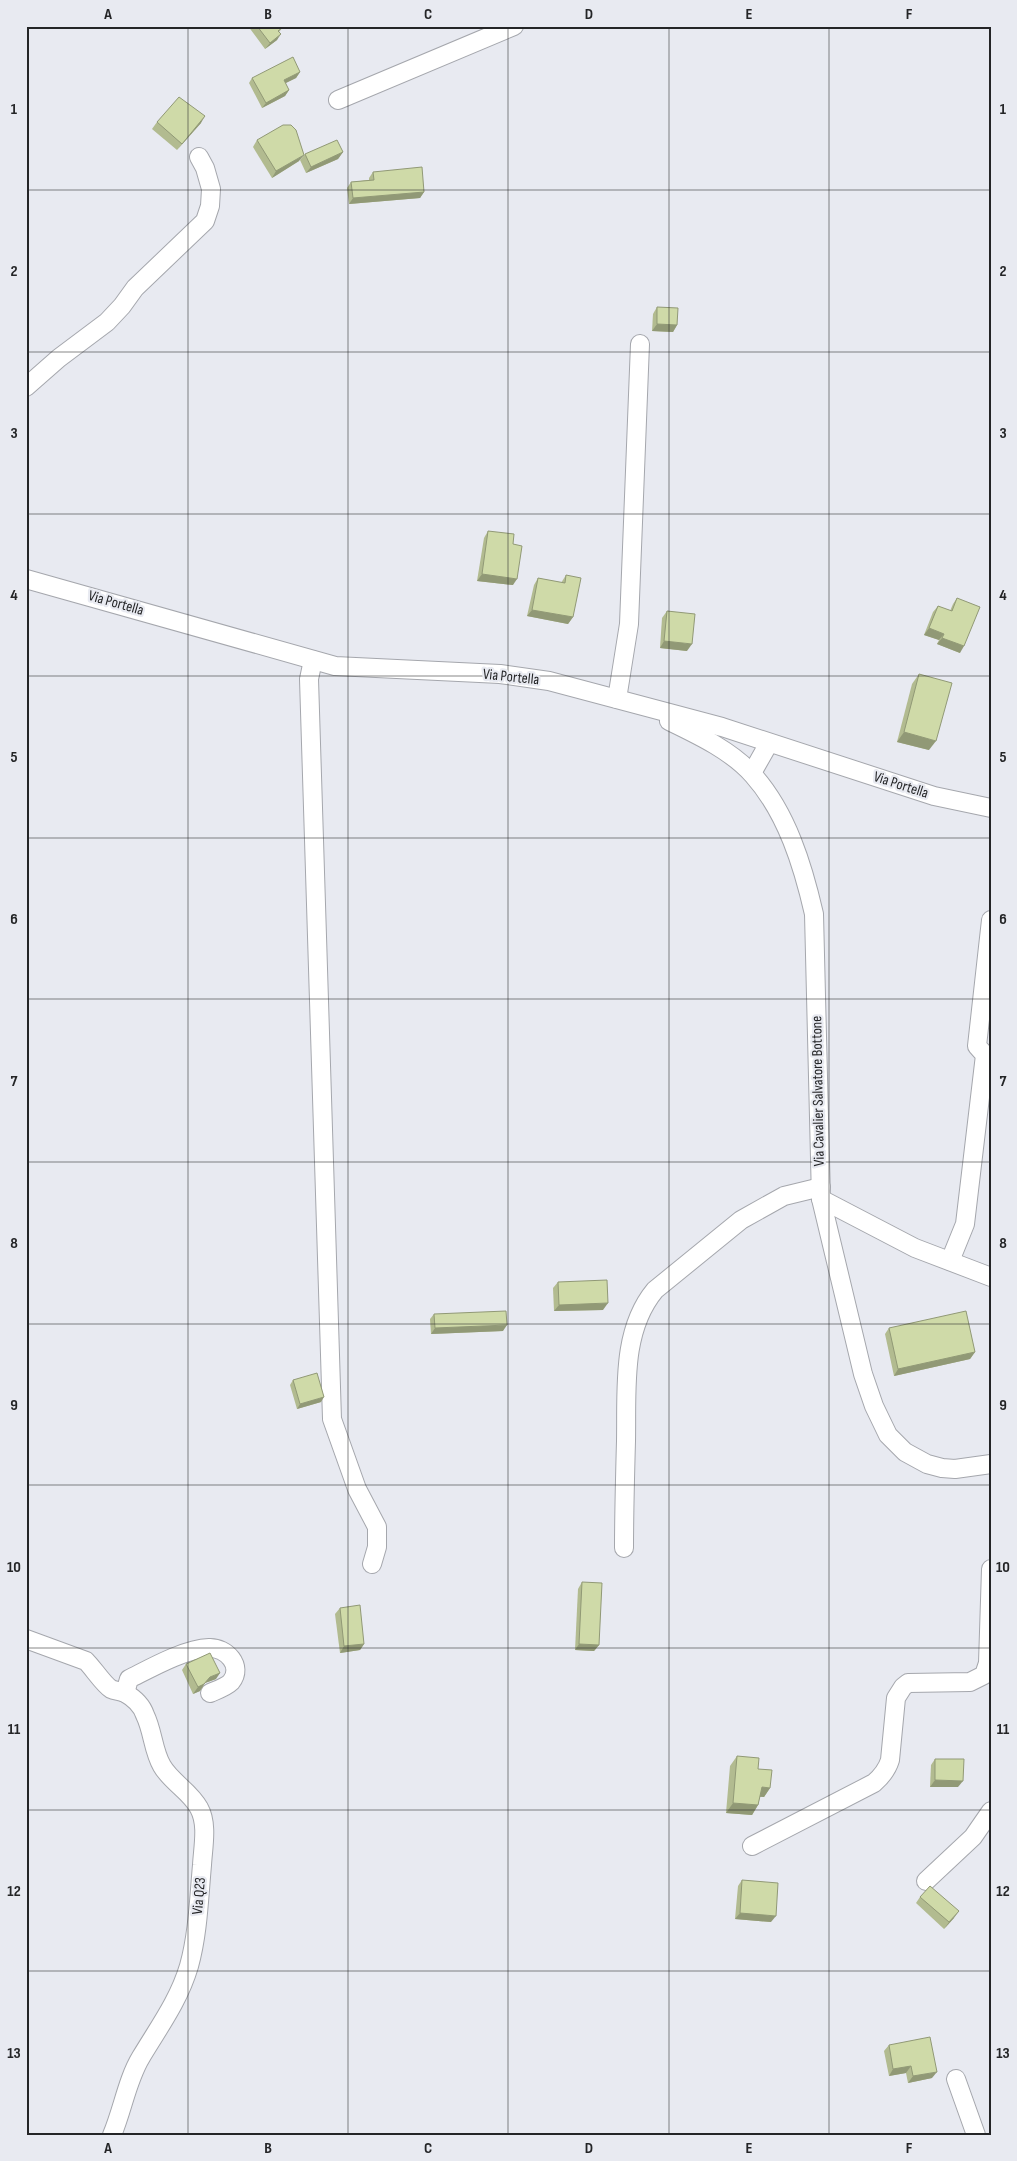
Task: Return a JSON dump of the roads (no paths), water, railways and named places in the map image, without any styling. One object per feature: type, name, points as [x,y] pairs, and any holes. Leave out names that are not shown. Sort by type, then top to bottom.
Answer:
[{"type":"street","points":[[338,100],[514,26]]},
{"type":"street","points":[[26,387],[59,358],[107,322],[135,288],[205,221],[210,206],[211,189],[205,168],[199,157]]},
{"type":"street","points":[[617,700],[629,624],[640,344]]},
{"type":"street","name":"Via Portella","points":[[26,579],[334,666],[510,676],[549,681],[722,727],[934,796],[991,808]]},
{"type":"street","points":[[313,660],[309,679],[332,1419],[357,1489],[376,1528],[377,1547],[372,1564]]},
{"type":"street","name":"Via Cavalier Salvatore Bottone","points":[[635,704],[721,749],[752,773],[768,793],[789,835],[807,885],[814,914],[821,1193],[863,1374],[874,1406],[888,1435],[905,1452],[928,1464],[955,1469],[991,1464]]},
{"type":"street","points":[[752,773],[769,743]]},
{"type":"street","points":[[950,1261],[965,1224],[985,1055],[978,1046],[991,920]]},
{"type":"street","points":[[624,1548],[627,1381],[634,1332],[645,1302],[655,1290],[741,1220],[784,1196],[821,1193],[915,1248],[991,1277]]},
{"type":"street","points":[[752,1846],[874,1783],[880,1778],[890,1760],[896,1698],[908,1683],[970,1682],[984,1675],[988,1663],[991,1568]]},
{"type":"street","name":"Via Q23","points":[[26,1638],[86,1661],[110,1689],[126,1693],[139,1704],[152,1732],[158,1760],[166,1773],[200,1809],[204,1838],[194,1940],[188,1968],[175,2000],[156,2036],[141,2057],[130,2080],[112,2135]]},
{"type":"street","points":[[126,1693],[129,1679],[170,1659],[208,1648],[219,1649],[229,1655],[235,1674],[231,1682],[210,1693]]},
{"type":"street","points":[[926,1882],[973,1838],[991,1811]]},
{"type":"street","points":[[956,2079],[976,2135]]}]
